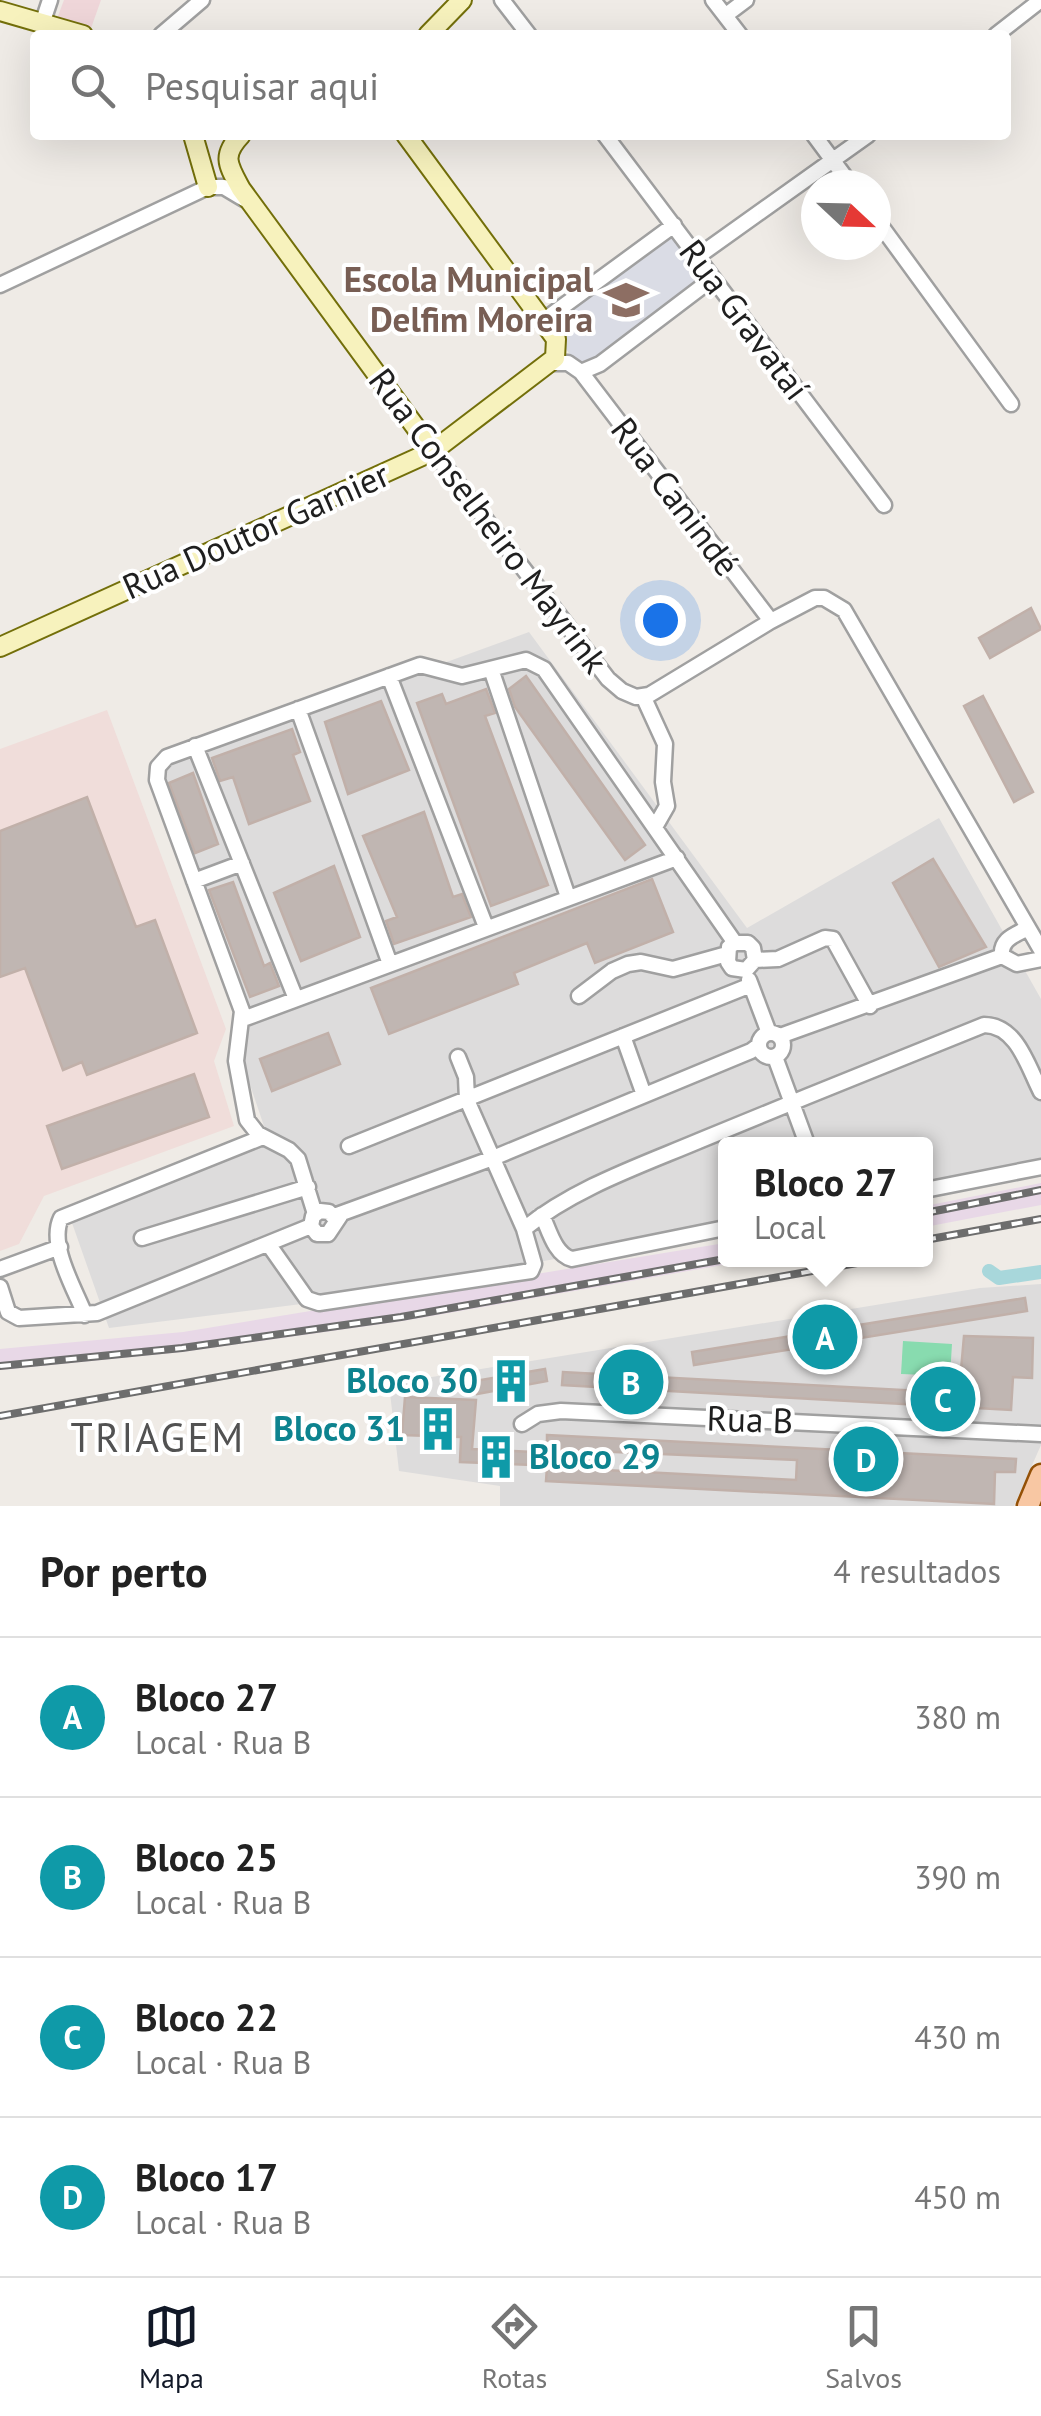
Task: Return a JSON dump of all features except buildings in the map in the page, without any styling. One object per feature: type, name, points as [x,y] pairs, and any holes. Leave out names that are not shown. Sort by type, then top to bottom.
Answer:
[{"type":"main road","points":[[433,30],[462,0]]},
{"type":"main road","points":[[0,12],[64,30]]},
{"type":"main road","points":[[195,140],[208,187]]},
{"type":"main road","points":[[235,140],[230,147],[229,166],[260,216]]},
{"type":"main road","points":[[410,140],[556,339],[558,352],[550,363]]},
{"type":"main road","name":"Rua Conselheiro Mayrink","points":[[260,216],[433,451]]},
{"type":"main road","name":"Rua Doutor Garnier","points":[[0,647],[433,451],[550,363]]},
{"type":"main road","points":[[1028,1506],[1041,1475]]},
{"type":"street","points":[[42,24],[50,0]]},
{"type":"street","points":[[167,30],[202,0]]},
{"type":"street","points":[[502,0],[525,30]]},
{"type":"street","points":[[714,0],[736,30]]},
{"type":"street","points":[[726,15],[746,0]]},
{"type":"street","points":[[1002,30],[1041,0]]},
{"type":"street","name":"Rua Gravataí","points":[[609,140],[884,505]]},
{"type":"street","points":[[818,140],[840,170]]},
{"type":"street","points":[[697,257],[861,140]]},
{"type":"street","points":[[0,284],[208,187]]},
{"type":"street","name":"Rua Conselheiro Mayrink","points":[[208,187],[224,187],[238,194],[260,216]]},
{"type":"street","points":[[543,321],[674,226]]},
{"type":"street","points":[[891,240],[1011,404]]},
{"type":"street","points":[[550,363],[568,364],[580,372],[600,364],[712,279]]},
{"type":"street","points":[[591,386],[600,364]]},
{"type":"street","name":"Rua Canindé","points":[[580,372],[770,622]]},
{"type":"street","name":"Rua Conselheiro Mayrink","points":[[433,451],[608,680],[622,692],[643,696],[659,691],[816,598],[824,598],[844,610],[1041,950]]},
{"type":"street","points":[[321,1219],[294,1154],[263,1138],[247,1120],[237,1070],[243,1018],[157,773],[166,758],[424,664],[462,676],[526,660],[544,669],[677,858],[731,948],[732,968],[751,972]]},
{"type":"street","points":[[491,669],[568,897]]},
{"type":"street","points":[[389,676],[486,927]]},
{"type":"street","points":[[643,696],[666,744],[663,782],[667,806],[655,827]]},
{"type":"street","points":[[298,709],[390,964]]},
{"type":"street","points":[[196,746],[296,998]]},
{"type":"street","points":[[243,1018],[677,858]]},
{"type":"street","points":[[194,881],[242,864]]},
{"type":"street","points":[[1028,928],[1002,944],[1002,956],[1006,962],[1016,964],[1041,958]]},
{"type":"street","points":[[349,1146],[623,1036],[824,938],[832,938],[870,1006]]},
{"type":"street","points":[[579,996],[612,970],[628,964],[642,962],[674,969],[748,943],[753,948],[751,972],[772,1044],[805,1137]]},
{"type":"street","points":[[0,1287],[12,1316],[85,1315],[114,1307],[269,1245],[321,1219],[492,1158],[1002,956]]},
{"type":"street","points":[[524,1229],[542,1215],[676,1150],[984,1025],[1000,1027],[1012,1037],[1041,1092]]},
{"type":"street","points":[[623,1036],[644,1095]]},
{"type":"street","points":[[269,1245],[307,1299],[325,1303],[526,1274],[534,1264],[524,1229],[467,1100],[466,1077],[458,1058]]},
{"type":"street","points":[[85,1315],[60,1247],[57,1234],[61,1218],[263,1138]]},
{"type":"street","points":[[933,1188],[1041,1167]]},
{"type":"street","points":[[142,1238],[308,1187]]},
{"type":"street","points":[[542,1215],[558,1250],[572,1259],[718,1229]]},
{"type":"street","points":[[0,1270],[60,1247]]},
{"type":"street","name":"Rua B","points":[[522,1424],[538,1414],[561,1412],[1041,1434]]},
{"type":"shaded area","points":[[64,0],[101,0],[90,30],[55,24]]},
{"type":"shaded area","points":[[674,230],[707,279],[582,370],[545,322]]},
{"type":"shaded area","points":[[529,632],[747,928],[939,818],[1041,999],[1041,1169],[933,1190],[933,1137],[718,1137],[718,1229],[325,1301],[109,1328],[72,1223],[269,1141],[243,1064],[245,999],[165,781],[174,761]]},
{"type":"shaded area","points":[[107,710],[226,1029],[214,1061],[234,1126],[44,1196],[19,1244],[0,1251],[0,749]]},
{"type":"shaded area","points":[[1041,1183],[1041,1205],[933,1225],[933,1204]]},
{"type":"shaded area","points":[[718,1244],[718,1266],[403,1321],[182,1352],[0,1370],[0,1349],[183,1332]]},
{"type":"shaded area","points":[[1041,1284],[1041,1445],[1014,1506],[500,1506],[500,1486],[399,1471],[389,1384],[980,1288]]},
{"type":"green space","points":[[903,1341],[952,1344],[950,1376],[901,1374]]},
{"type":"waterway","points":[[989,1271],[999,1278],[1041,1272]]},
{"type":"railway","points":[[933,1211],[1041,1190]]},
{"type":"railway","points":[[933,1239],[1041,1219]]},
{"type":"railway","points":[[0,1366],[182,1348],[401,1317],[718,1260]]},
{"type":"railway","points":[[0,1416],[835,1267]]},
{"type":"place","name":"Escola Municipal Delfim Moreira","points":[[626,300]]},
{"type":"place","name":"Bloco 27","points":[[825,1337]]},
{"type":"place","name":"Bloco 30","points":[[511,1381]]},
{"type":"place","name":"Bloco 25","points":[[631,1382]]},
{"type":"place","name":"Bloco 22","points":[[943,1399]]},
{"type":"place","name":"Bloco 31","points":[[438,1429]]},
{"type":"place","name":"Bloco 29","points":[[496,1457]]},
{"type":"place","name":"Bloco 17","points":[[866,1459]]},
{"type":"district","name":"TRIAGEM","points":[[158,1438]]}]
